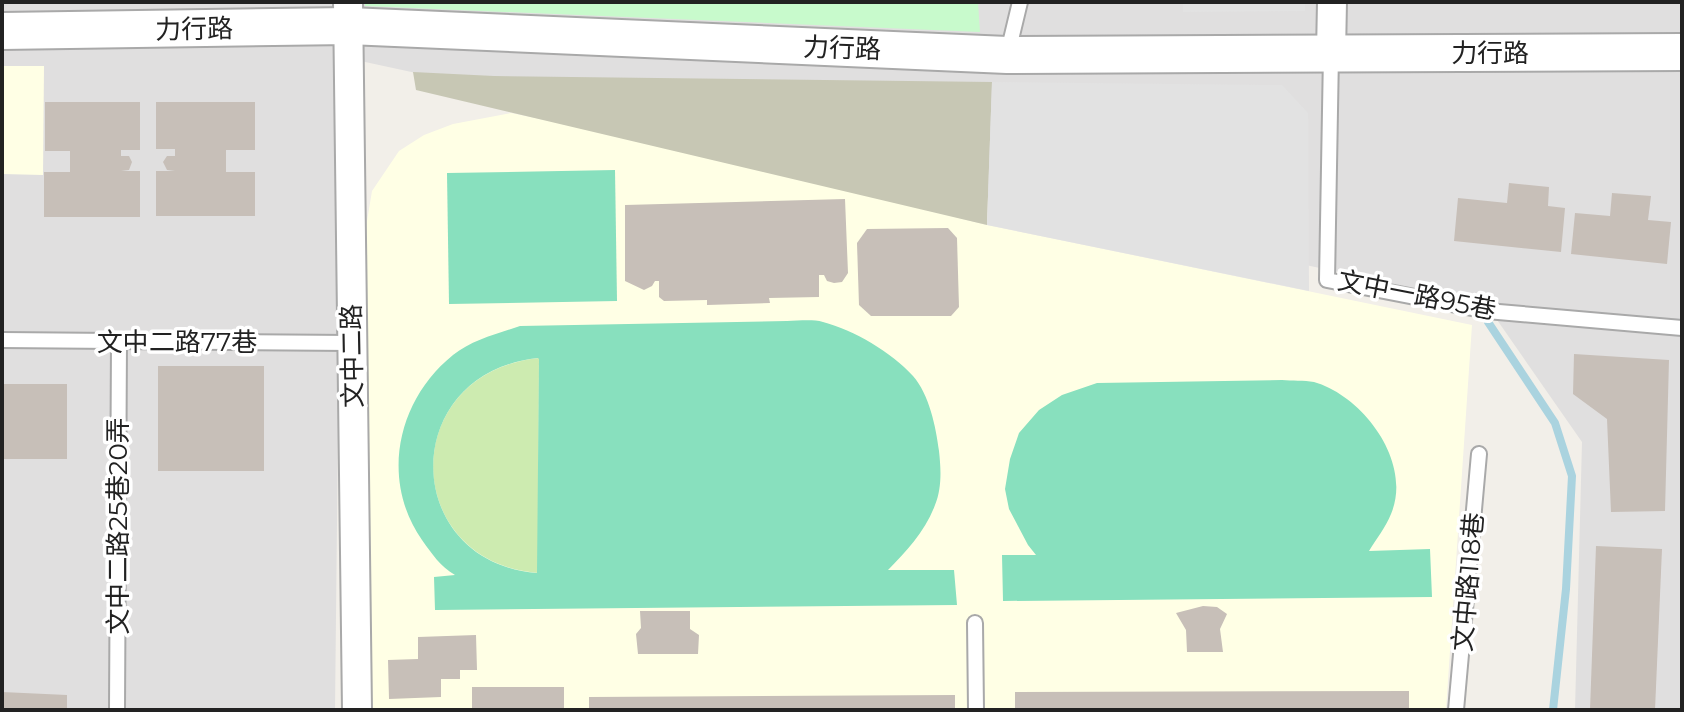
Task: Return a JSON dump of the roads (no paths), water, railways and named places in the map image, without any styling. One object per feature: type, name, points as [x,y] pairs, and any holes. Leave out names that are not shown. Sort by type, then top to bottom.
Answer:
[{"type":"street","points":[[1331,53],[1332,2]]},
{"type":"street","name":"力行路","points":[[2,31],[349,14],[1007,55],[1682,52]]},
{"type":"street","name":"文中二路","points":[[349,14],[357,710]]},
{"type":"lane","points":[[1007,55],[1020,2]]},
{"type":"lane","name":"文中一路95巷","points":[[1331,53],[1327,280],[1487,311],[1682,328]]},
{"type":"lane","name":"文中二路77巷","points":[[2,340],[351,343]]},
{"type":"lane","name":"文中二路25巷20弄","points":[[117,710],[119,342]]},
{"type":"lane","name":"文中路118巷","points":[[1456,710],[1479,454]]},
{"type":"lane","points":[[975,623],[976,710]]},
{"type":"waterway","points":[[1488,322],[1555,423],[1572,476],[1566,589],[1553,710]]}]
